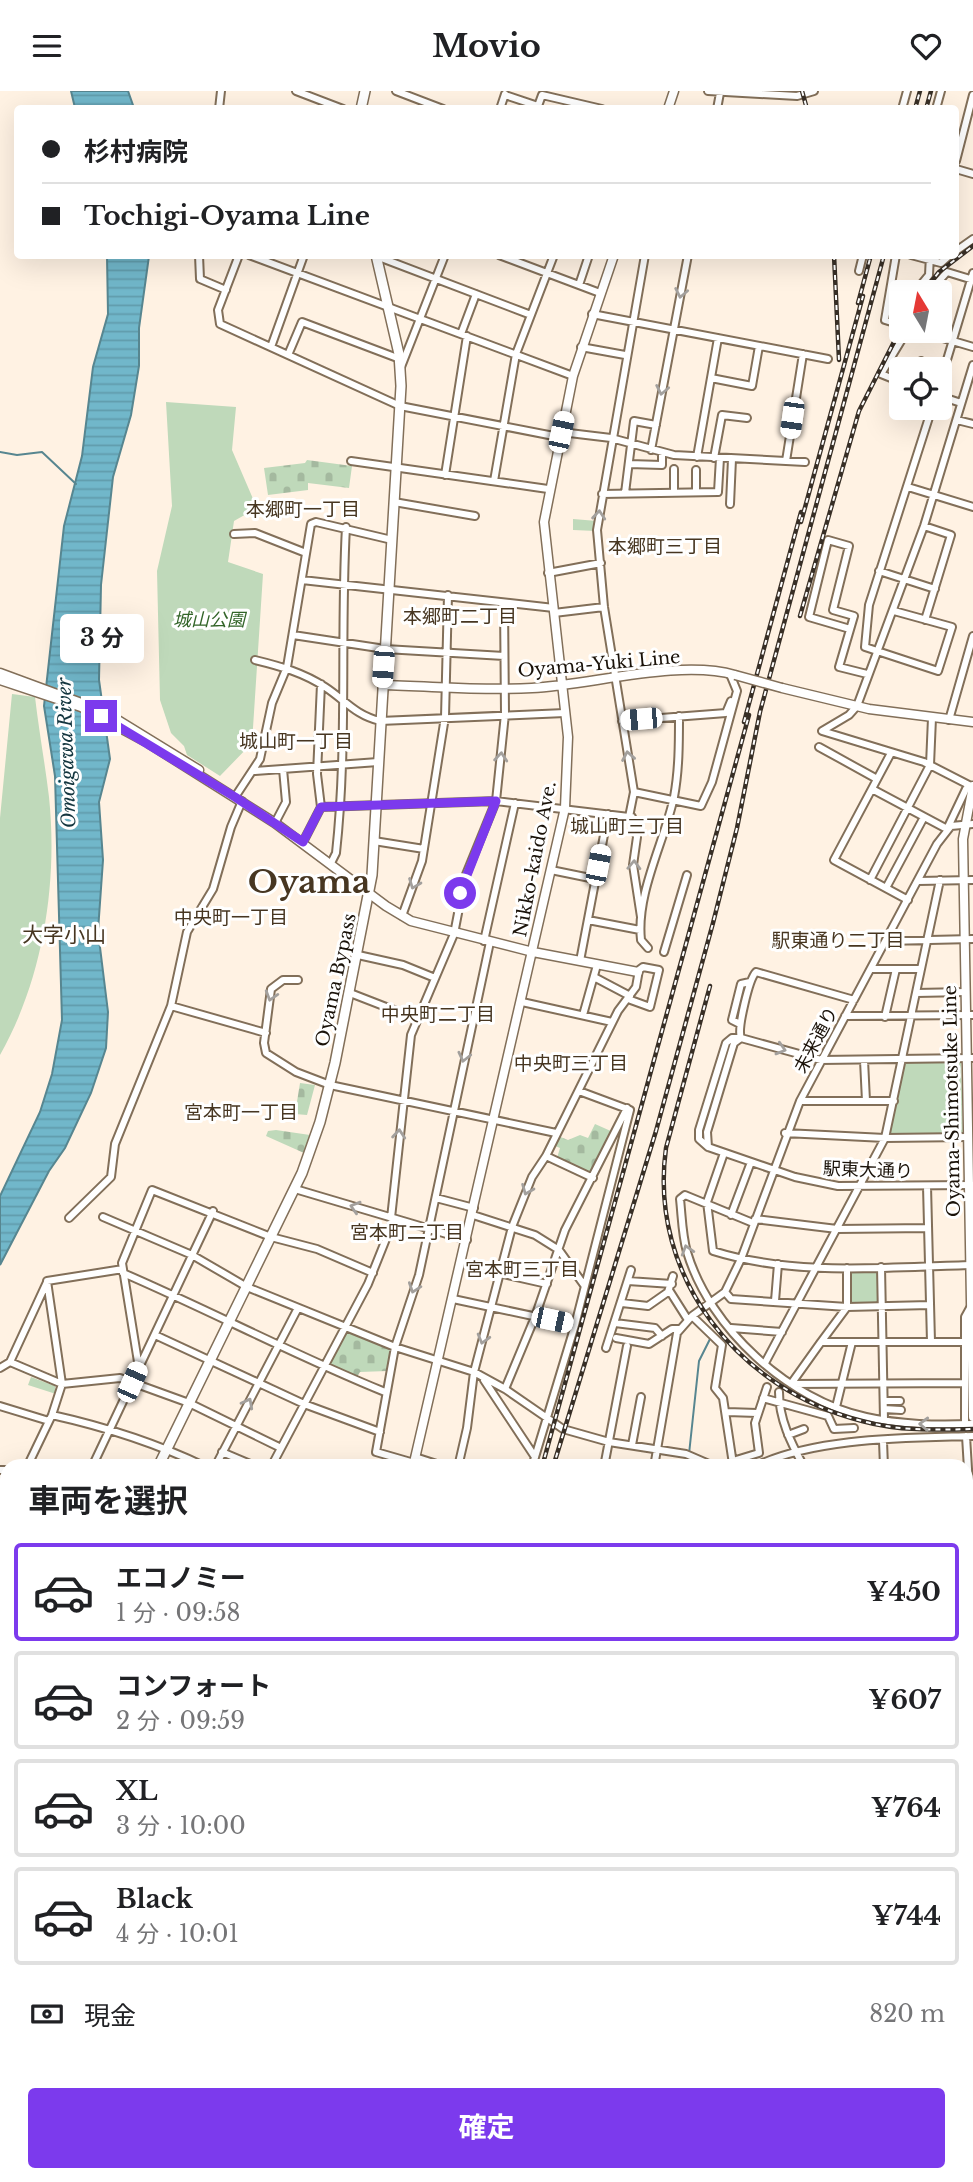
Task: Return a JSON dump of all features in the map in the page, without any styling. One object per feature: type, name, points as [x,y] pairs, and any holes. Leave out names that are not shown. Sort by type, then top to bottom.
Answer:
[{"type":"highway","name":"Oyama Bypass","points":[[162,1459],[295,1189],[309,1155],[330,1086],[370,893],[400,406],[400,363],[377,259]]},
{"type":"main road","name":"Nikko-kaido Ave.","points":[[415,1459],[565,808],[568,756],[563,685],[544,522],[548,489],[573,376],[613,259]]},
{"type":"main road","name":"Oyama-Yuki Line","points":[[382,685],[505,688],[712,670],[857,706]]},
{"type":"main road","points":[[2,677],[91,711],[185,763],[303,842],[402,916],[454,934],[638,976]]},
{"type":"main road","points":[[857,706],[973,722]]},
{"type":"main road","name":"Oyama-Shimotsuke Line","points":[[973,786],[969,824],[966,992],[970,1015],[971,1099],[968,1137],[971,1185],[973,1417]]},
{"type":"street","points":[[296,91],[333,105]]},
{"type":"street","points":[[396,91],[433,105]]},
{"type":"street","points":[[708,91],[797,96],[811,92]]},
{"type":"street","points":[[506,93],[535,105]]},
{"type":"street","points":[[959,140],[973,95]]},
{"type":"street","points":[[540,105],[542,96],[584,105]]},
{"type":"street","points":[[198,259],[200,279],[226,290]]},
{"type":"street","points":[[238,259],[218,310],[220,324],[400,406],[503,426],[611,438],[651,450],[697,457],[805,461]]},
{"type":"street","points":[[270,259],[298,273],[573,376]]},
{"type":"street","points":[[271,347],[303,259]]},
{"type":"street","points":[[384,259],[531,315]]},
{"type":"street","points":[[288,355],[302,322],[400,363],[414,339],[444,259]]},
{"type":"street","points":[[510,259],[600,293]]},
{"type":"street","points":[[529,266],[532,259]]},
{"type":"street","points":[[494,481],[516,353],[553,259]]},
{"type":"street","points":[[579,285],[588,259]]},
{"type":"street","points":[[629,817],[634,792],[604,607],[597,530],[625,355],[644,259]]},
{"type":"street","points":[[651,450],[687,259]]},
{"type":"street","points":[[859,271],[862,259]]},
{"type":"street","points":[[892,280],[895,259]]},
{"type":"street","points":[[925,280],[929,275],[929,259]]},
{"type":"street","points":[[931,259],[941,264],[946,259]]},
{"type":"street","points":[[940,280],[947,272],[972,277],[948,357]]},
{"type":"street","points":[[445,475],[464,335],[475,294]]},
{"type":"street","points":[[889,296],[885,320],[889,321]]},
{"type":"street","points":[[592,314],[828,359]]},
{"type":"street","points":[[395,335],[400,340],[414,339]]},
{"type":"street","points":[[697,457],[718,338]]},
{"type":"street","points":[[953,341],[973,347]]},
{"type":"street","points":[[711,378],[752,386],[759,346]]},
{"type":"street","points":[[581,347],[625,355]]},
{"type":"street","points":[[786,461],[803,354]]},
{"type":"street","points":[[889,361],[881,374],[889,377]]},
{"type":"street","points":[[973,365],[970,384],[961,403],[924,526],[857,706],[849,715],[822,731],[930,765],[973,786]]},
{"type":"street","points":[[952,400],[961,403]]},
{"type":"street","points":[[602,493],[718,492],[717,458],[722,415],[747,418]]},
{"type":"street","points":[[957,419],[973,424]]},
{"type":"street","points":[[894,611],[952,627],[938,671],[865,647],[869,605],[878,571],[928,420]]},
{"type":"street","points":[[625,493],[634,421],[656,425]]},
{"type":"street","points":[[629,464],[662,465],[662,452]]},
{"type":"street","points":[[730,505],[732,459]]},
{"type":"street","points":[[351,461],[548,489]]},
{"type":"street","points":[[674,469],[674,492]]},
{"type":"street","points":[[696,470],[696,492]]},
{"type":"street","points":[[908,487],[973,507]]},
{"type":"street","points":[[394,502],[474,516]]},
{"type":"street","points":[[69,1218],[111,1177],[116,1144],[171,1006],[187,932],[213,889],[239,799],[255,771],[272,703],[287,667],[311,524],[316,522],[346,527],[392,540]]},
{"type":"street","points":[[924,526],[951,535],[925,620]]},
{"type":"street","points":[[331,863],[336,853],[343,764],[341,642],[346,527]]},
{"type":"street","points":[[234,534],[255,533],[306,553]]},
{"type":"street","points":[[850,629],[808,617],[828,540],[849,546],[833,610],[854,616],[839,667],[867,674]]},
{"type":"street","points":[[548,573],[601,563]]},
{"type":"street","points":[[878,571],[934,589]]},
{"type":"street","points":[[302,580],[448,595],[554,611],[604,607]]},
{"type":"street","points":[[402,916],[425,849],[445,717],[448,595]]},
{"type":"street","points":[[275,1459],[373,1273],[393,1218],[402,1099],[411,1035],[454,934],[465,877],[496,801],[505,714],[504,604]]},
{"type":"street","points":[[293,635],[385,649],[504,656]]},
{"type":"street","points":[[950,720],[973,636]]},
{"type":"street","points":[[255,660],[287,667],[321,684],[355,712],[380,721],[565,713]]},
{"type":"street","points":[[634,792],[674,798],[701,806],[712,782],[737,691],[733,674]]},
{"type":"street","points":[[303,842],[321,807],[317,767],[321,684]]},
{"type":"street","points":[[622,721],[726,713],[737,691]]},
{"type":"street","points":[[640,917],[674,798],[678,768],[679,716]]},
{"type":"street","points":[[870,880],[930,765],[932,718]]},
{"type":"street","points":[[819,747],[877,779]]},
{"type":"street","points":[[891,753],[834,860],[908,900]]},
{"type":"street","points":[[255,771],[378,762]]},
{"type":"street","points":[[275,823],[286,802],[283,769]]},
{"type":"street","name":"未来通り","points":[[725,1292],[741,1259],[785,1133],[800,1101],[966,789],[973,786]]},
{"type":"street","points":[[872,789],[947,829],[969,824]]},
{"type":"street","points":[[321,807],[496,801],[632,817],[637,837],[633,865],[641,940],[648,949]]},
{"type":"street","points":[[403,1459],[376,1452],[385,1392],[395,1347],[419,1275],[430,1229],[515,803]]},
{"type":"street","points":[[580,961],[608,814]]},
{"type":"street","points":[[886,888],[924,817]]},
{"type":"street","points":[[374,841],[425,849]]},
{"type":"street","points":[[551,870],[595,879]]},
{"type":"street","points":[[664,952],[687,875]]},
{"type":"street","points":[[765,1363],[885,1138],[940,880]]},
{"type":"street","points":[[918,881],[969,880]]},
{"type":"street","points":[[588,920],[640,930]]},
{"type":"street","points":[[886,941],[969,939]]},
{"type":"street","points":[[358,955],[403,965],[435,978]]},
{"type":"street","points":[[583,1015],[597,965]]},
{"type":"street","points":[[460,1459],[474,1373],[493,1306],[499,1273],[512,1227],[532,1177],[546,1156],[612,1022],[629,998],[643,967],[659,970],[650,1007],[629,998],[594,977]]},
{"type":"street","points":[[872,969],[921,969]]},
{"type":"street","points":[[886,1017],[896,969]]},
{"type":"street","points":[[854,1000],[758,972],[752,975],[750,982],[740,1024],[741,1038],[821,1060],[970,1058]]},
{"type":"street","points":[[298,980],[283,980],[271,989],[264,1043],[266,1053],[296,1072],[330,1086],[452,1109],[556,1133]]},
{"type":"street","points":[[740,1024],[731,1016],[741,984],[750,982]]},
{"type":"street","points":[[916,993],[966,992]]},
{"type":"street","points":[[350,993],[417,1019]]},
{"type":"street","points":[[522,1002],[612,1022]]},
{"type":"street","points":[[171,1006],[266,1033]]},
{"type":"street","points":[[845,1016],[970,1015]]},
{"type":"street","name":"駅東大通り","points":[[741,1038],[734,1043],[706,1132],[708,1147],[811,1181],[859,1188],[971,1185]]},
{"type":"street","points":[[864,1060],[866,1101]]},
{"type":"street","points":[[535,1457],[572,1338],[584,1285],[612,1190],[630,1110],[579,1091]]},
{"type":"street","points":[[800,1101],[894,1101]]},
{"type":"street","points":[[505,1389],[559,1250],[627,1108]]},
{"type":"street","points":[[785,1133],[885,1138],[968,1137]]},
{"type":"street","points":[[724,1153],[707,1202],[713,1251],[741,1259],[815,1268],[972,1265]]},
{"type":"street","points":[[546,1156],[593,1178]]},
{"type":"street","points":[[731,1215],[751,1161]]},
{"type":"street","points":[[927,1186],[931,1342]]},
{"type":"street","points":[[295,1189],[467,1240]]},
{"type":"street","points":[[139,1368],[122,1263],[152,1190],[213,1211],[271,1237],[317,1249],[373,1273]]},
{"type":"street","points":[[928,1228],[837,1229],[754,1221],[710,1208],[707,1202],[685,1195],[680,1199],[688,1255],[711,1302],[730,1328],[765,1363],[791,1384],[836,1407],[884,1420],[921,1425],[969,1424],[965,1383],[965,1317],[972,1307]]},
{"type":"street","points":[[436,1198],[535,1235],[559,1250],[584,1285]]},
{"type":"street","points":[[96,1459],[213,1211]]},
{"type":"street","points":[[103,1217],[192,1255],[247,1287],[395,1347],[474,1373],[505,1389],[563,1429],[609,1442],[688,1455],[697,1459]]},
{"type":"street","points":[[775,1301],[778,1264]]},
{"type":"street","points":[[881,1267],[884,1420]]},
{"type":"street","points":[[791,1384],[847,1307],[847,1268]]},
{"type":"street","points":[[606,1348],[631,1270]]},
{"type":"street","points":[[47,1281],[123,1271],[230,1319],[323,1367],[385,1392]]},
{"type":"street","points":[[499,1273],[547,1285]]},
{"type":"street","points":[[0,1368],[10,1362],[47,1281]]},
{"type":"street","points":[[31,1459],[62,1384],[47,1281]]},
{"type":"street","points":[[628,1281],[672,1283]]},
{"type":"street","points":[[621,1303],[649,1306],[672,1283]]},
{"type":"street","points":[[672,1283],[690,1318],[722,1345],[715,1388],[723,1398],[727,1412],[731,1459]]},
{"type":"street","points":[[616,1338],[649,1344],[680,1329],[690,1318],[725,1292],[731,1299],[847,1307],[930,1305]]},
{"type":"street","points":[[453,1299],[575,1325]]},
{"type":"street","points":[[219,1459],[298,1308]]},
{"type":"street","points":[[615,1323],[655,1328],[662,1336]]},
{"type":"street","points":[[730,1328],[782,1332]]},
{"type":"street","points":[[655,1459],[680,1329]]},
{"type":"street","points":[[155,1335],[304,1404],[380,1432]]},
{"type":"street","points":[[821,1342],[965,1342]]},
{"type":"street","points":[[836,1407],[852,1342]]},
{"type":"street","points":[[606,1459],[627,1346]]},
{"type":"street","points":[[10,1362],[62,1384],[120,1378],[189,1403],[281,1448]]},
{"type":"street","points":[[483,1378],[535,1457]]},
{"type":"street","points":[[791,1384],[965,1383]]},
{"type":"street","points":[[746,1459],[759,1453],[755,1423],[767,1387]]},
{"type":"street","points":[[779,1392],[779,1404],[788,1435],[800,1459]]},
{"type":"street","points":[[632,1445],[641,1397]]},
{"type":"street","points":[[763,1398],[828,1416],[834,1429],[854,1428]]},
{"type":"street","points":[[884,1405],[900,1401]]},
{"type":"street","points":[[884,1405],[901,1410]]},
{"type":"street","points":[[1,1409],[110,1428],[190,1459]]},
{"type":"street","points":[[727,1412],[757,1413]]},
{"type":"street","points":[[788,1435],[804,1429]]},
{"type":"street","points":[[775,1459],[796,1451],[883,1441],[969,1436],[967,1459]]},
{"type":"street","points":[[883,1441],[884,1459]]},
{"type":"street","points":[[222,1452],[237,1459]]},
{"type":"street","points":[[926,2182],[946,2182]]},
{"type":"green space","name":"城山公園","points":[[166,402],[236,407],[232,450],[257,508],[234,521],[228,562],[263,574],[252,743],[220,776],[187,755],[184,746],[171,733],[160,700],[157,571],[172,506]]},
{"type":"green space","points":[[307,460],[352,466],[349,488],[308,483],[308,490],[268,495],[264,468],[305,463]]},
{"type":"green space","points":[[573,519],[597,521],[596,531],[573,530]]},
{"type":"green space","points":[[12,694],[35,697],[49,797],[51,863],[49,897],[37,963],[15,1026],[0,1055],[0,818]]},
{"type":"green space","points":[[961,1058],[963,1134],[889,1134],[905,1061]]},
{"type":"green space","points":[[300,1083],[315,1085],[307,1115],[295,1114]]},
{"type":"green space","points":[[595,1124],[613,1132],[592,1174],[557,1158],[560,1148],[553,1145],[558,1136],[568,1140],[580,1135],[588,1138]]},
{"type":"green space","points":[[268,1131],[310,1135],[304,1153],[266,1136]]},
{"type":"green space","points":[[848,1269],[881,1269],[881,1304],[848,1306]]},
{"type":"green space","points":[[343,1330],[390,1349],[387,1371],[360,1372],[357,1377],[326,1365]]},
{"type":"green space","points":[[31,1377],[55,1386],[56,1394],[28,1385]]},
{"type":"water","points":[[71,91],[128,91],[133,105],[74,105]]},
{"type":"water","name":"Omoigawa River","points":[[107,259],[149,259],[139,328],[139,366],[131,415],[113,477],[101,585],[99,680],[110,759],[99,802],[103,860],[98,931],[108,1012],[106,1048],[91,1093],[65,1148],[49,1171],[0,1265],[0,1196],[40,1112],[52,1074],[62,1020],[55,776],[44,706],[64,526],[82,456],[93,367],[108,314]]},
{"type":"waterway","points":[[0,452],[17,455],[42,452],[76,484]]},
{"type":"waterway","points":[[689,1454],[699,1361],[711,1337]]},
{"type":"railway","points":[[802,91],[806,105]]},
{"type":"railway","points":[[916,105],[920,91]]},
{"type":"railway","points":[[927,105],[931,91]]},
{"type":"railway","points":[[959,257],[973,246]]},
{"type":"railway","points":[[834,259],[839,360]]},
{"type":"railway","points":[[858,303],[870,259]]},
{"type":"railway","points":[[555,1459],[656,1131],[713,923],[737,828],[760,712],[883,259]]},
{"type":"railway","points":[[933,280],[956,259]]},
{"type":"railway","points":[[801,522],[863,296]]},
{"type":"railway","points":[[800,616],[859,411],[893,343]]},
{"type":"railway","points":[[744,722],[801,512]]},
{"type":"railway","points":[[544,1459],[749,715]]},
{"type":"railway","points":[[710,986],[666,1148],[664,1195],[672,1241],[688,1283],[711,1321],[741,1355],[777,1383],[818,1406],[889,1427],[973,1429]]},
{"type":"district","name":"本郷町一丁目","points":[[303,509]]},
{"type":"district","name":"本郷町三丁目","points":[[665,546]]},
{"type":"district","name":"本郷町二丁目","points":[[460,616]]},
{"type":"district","name":"城山町一丁目","points":[[296,741]]},
{"type":"district","name":"城山町三丁目","points":[[627,826]]},
{"type":"district","name":"Oyama","points":[[309,882]]},
{"type":"district","name":"中央町一丁目","points":[[231,917]]},
{"type":"district","name":"大字小山","points":[[64,935]]},
{"type":"district","name":"駅東通り二丁目","points":[[838,940]]},
{"type":"district","name":"中央町二丁目","points":[[438,1014]]},
{"type":"district","name":"中央町三丁目","points":[[571,1063]]},
{"type":"district","name":"宮本町一丁目","points":[[241,1112]]},
{"type":"district","name":"宮本町二丁目","points":[[407,1232]]},
{"type":"district","name":"宮本町三丁目","points":[[522,1269]]},
{"type":"route","points":[[101,716],[235,797],[303,842],[321,807],[496,801],[460,893]]}]
